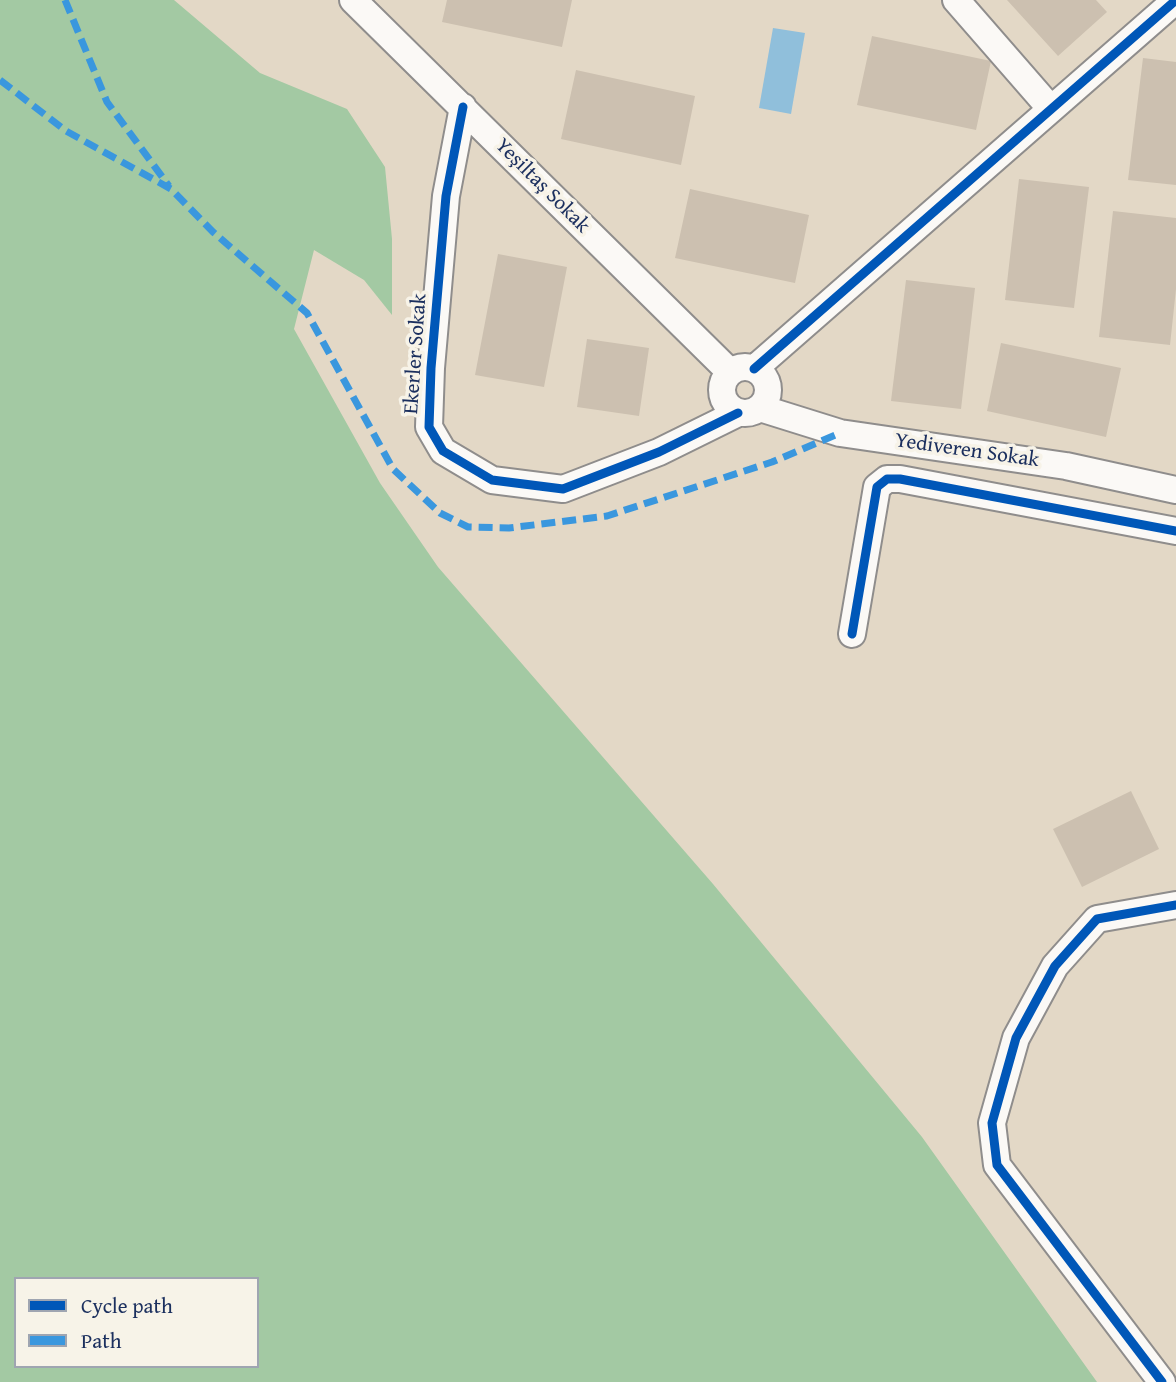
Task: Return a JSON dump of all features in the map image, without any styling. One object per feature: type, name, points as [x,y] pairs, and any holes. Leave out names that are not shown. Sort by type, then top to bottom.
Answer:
[{"type":"street","name":"Yeşiltaş Sokak","points":[[353,0],[742,370]]},
{"type":"street","points":[[956,0],[1051,109]]},
{"type":"street","points":[[742,370],[762,374],[768,384],[767,398],[749,411],[728,406],[722,397],[723,383],[742,370],[1051,109],[1176,0]]},
{"type":"street","name":"Ekerler Sokak","points":[[463,107],[446,196],[431,368],[429,426],[443,451],[492,480],[563,489],[659,452],[749,411]]},
{"type":"street","name":"Yediveren Sokak","points":[[749,411],[840,433],[1066,466],[1176,490]]},
{"type":"street","points":[[852,634],[877,487],[887,479],[900,479],[1176,531]]},
{"type":"street","points":[[1162,1382],[997,1166],[992,1123],[1016,1038],[1055,966],[1097,919],[1176,905]]},
{"type":"green space","points":[[0,0],[174,0],[260,73],[347,109],[385,167],[392,239],[392,315],[364,280],[314,250],[294,329],[380,483],[438,567],[713,884],[922,1137],[1097,1382],[0,1382]]},
{"type":"water","points":[[773,28],[805,33],[791,114],[759,108]]},
{"type":"building","points":[[447,0],[572,0],[562,47],[442,22]]},
{"type":"building","points":[[1007,0],[1096,0],[1107,12],[1058,56]]},
{"type":"building","points":[[872,36],[991,61],[976,130],[857,105]]},
{"type":"building","points":[[1143,58],[1176,62],[1176,185],[1128,180]]},
{"type":"building","points":[[576,70],[695,96],[681,165],[561,139]]},
{"type":"building","points":[[1019,179],[1089,187],[1074,308],[1005,300]]},
{"type":"building","points":[[690,189],[809,215],[795,283],[675,258]]},
{"type":"building","points":[[1113,211],[1176,218],[1176,289],[1170,345],[1099,337]]},
{"type":"building","points":[[498,254],[567,267],[544,387],[475,375]]},
{"type":"building","points":[[906,280],[975,288],[961,409],[891,401]]},
{"type":"building","points":[[587,339],[649,348],[639,416],[577,407]]},
{"type":"building","points":[[1001,343],[1121,368],[1106,437],[987,411]]},
{"type":"building","points":[[1131,791],[1159,849],[1082,887],[1053,829]]},
{"type":"marked path","points":[[65,0],[107,102],[169,186]]},
{"type":"marked path","points":[[0,80],[66,131],[171,189],[213,232],[307,313],[393,469],[440,513],[468,527],[509,528],[607,516],[772,462],[840,433]]},
{"type":"cycle path","points":[[754,369],[1176,0]]},
{"type":"cycle path","points":[[463,107],[446,196],[431,368],[429,427],[443,451],[492,480],[563,489],[659,452],[738,413]]},
{"type":"cycle path","points":[[852,634],[877,487],[887,479],[900,479],[1176,531]]},
{"type":"cycle path","points":[[1162,1382],[997,1165],[992,1123],[1016,1038],[1055,966],[1097,919],[1176,905]]}]
